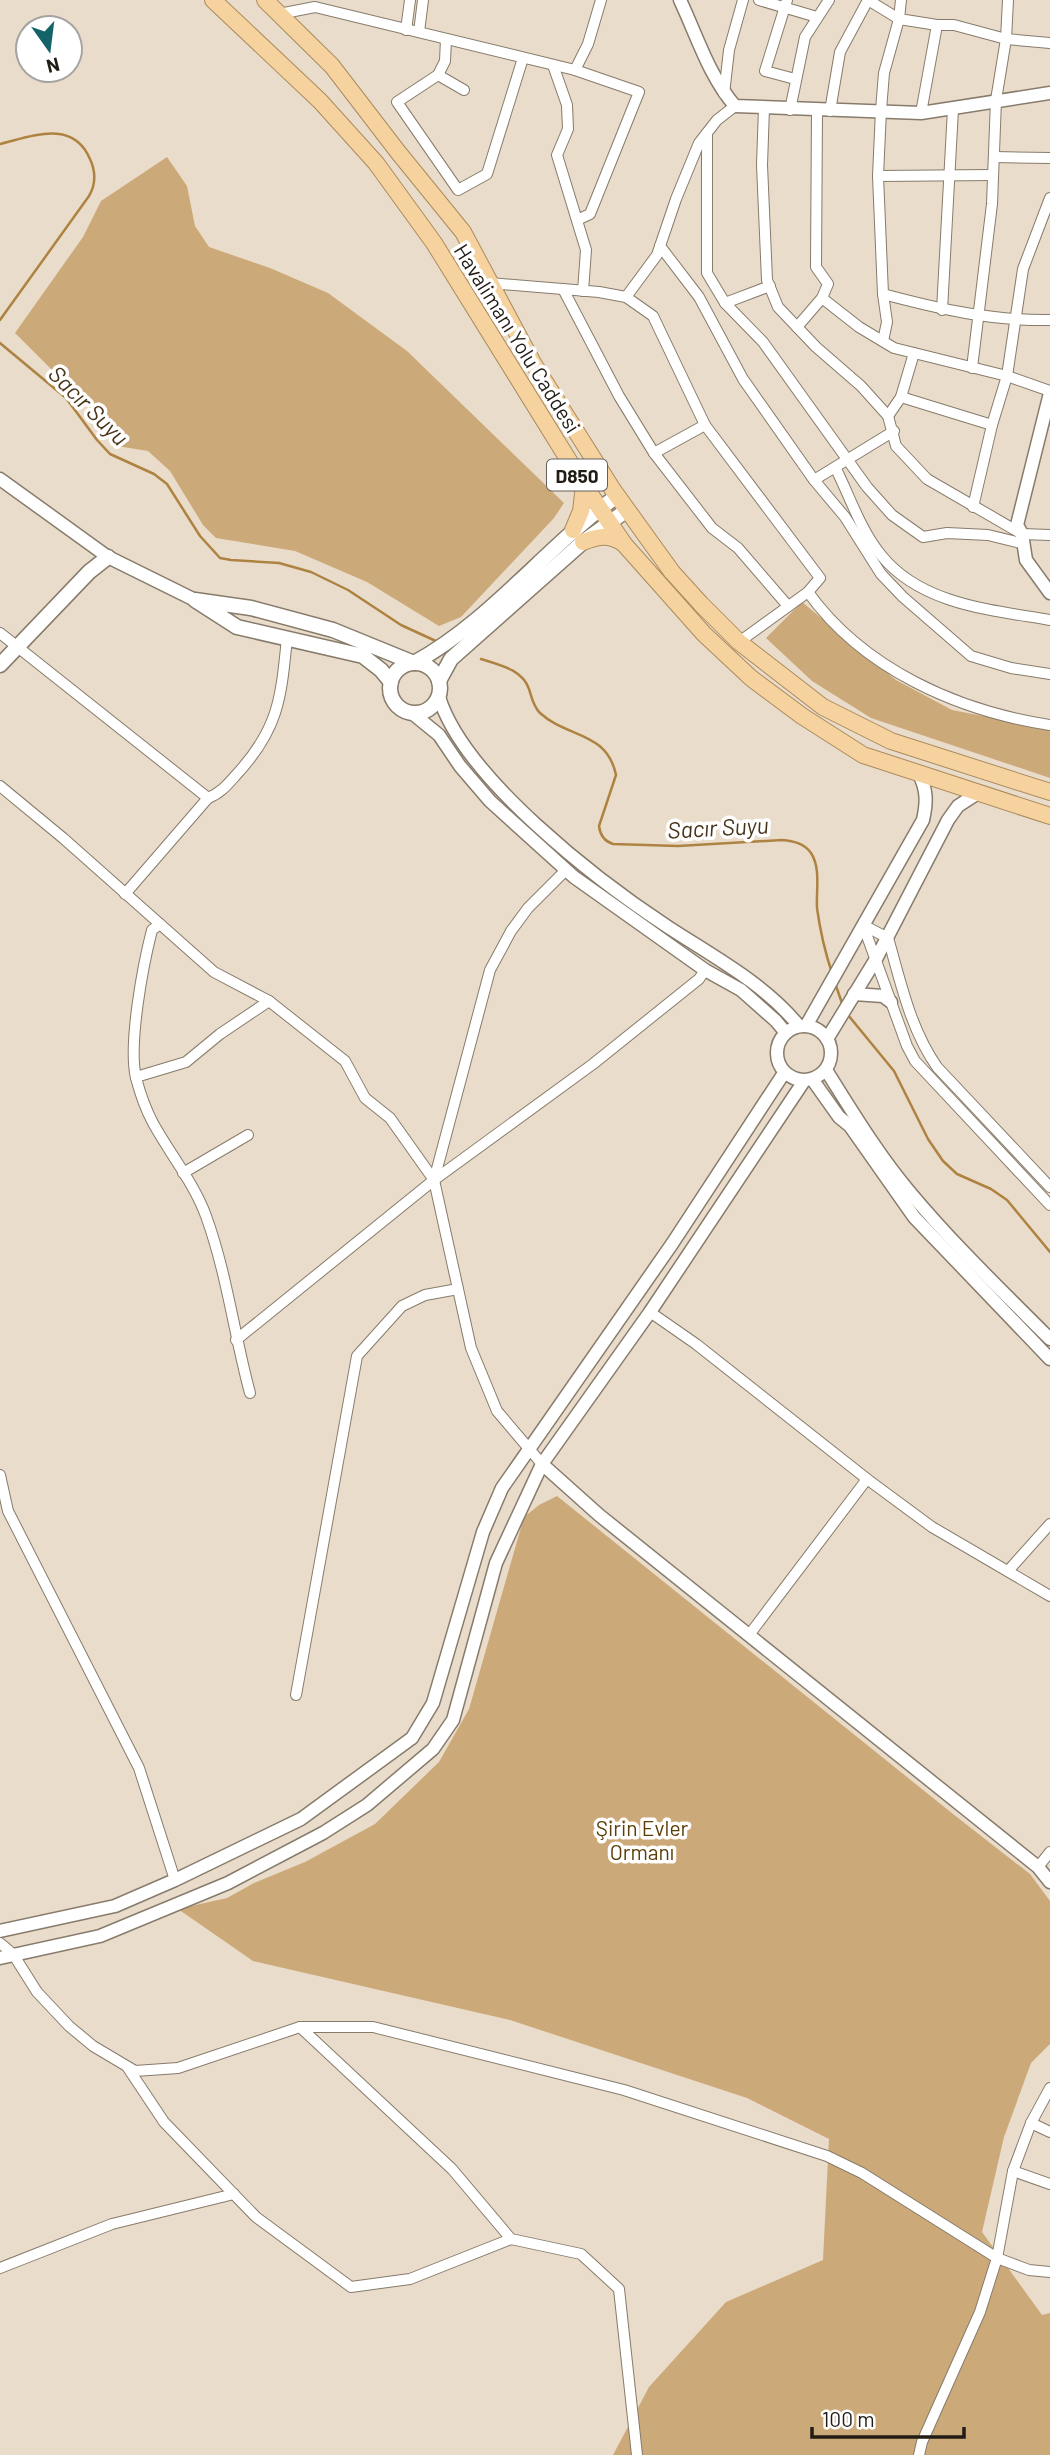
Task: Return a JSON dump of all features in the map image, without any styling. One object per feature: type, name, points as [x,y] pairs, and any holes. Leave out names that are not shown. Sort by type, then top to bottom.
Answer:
[{"type":"highway","name":"Havalimanı Yolu Caddesi","points":[[213,0],[320,101],[376,163],[434,243],[584,485],[624,544],[704,634],[751,678],[802,716],[863,755],[1050,816]]},
{"type":"highway","name":"Havalimanı Yolu Caddesi","points":[[265,0],[332,66],[463,232],[533,363],[617,496],[672,572],[739,642],[823,707],[891,741],[1050,792]]},
{"type":"highway","points":[[584,485],[578,536],[613,537],[624,544]]},
{"type":"main road","points":[[195,600],[237,627],[363,656],[391,682],[393,698],[397,705],[412,713],[428,710],[439,697],[439,681],[451,659],[578,536],[600,508],[617,496]]},
{"type":"main road","points":[[391,682],[399,669],[456,638],[578,536],[610,523],[627,510]]},
{"type":"main road","points":[[0,666],[89,572],[108,557]]},
{"type":"main road","points":[[195,600],[251,608],[333,630],[430,668],[439,681]]},
{"type":"street","points":[[406,30],[410,0]]},
{"type":"street","points":[[419,32],[424,0]]},
{"type":"street","points":[[576,70],[588,44],[601,0]]},
{"type":"street","points":[[680,0],[709,66],[735,107]]},
{"type":"street","points":[[724,93],[729,50],[743,0]]},
{"type":"street","points":[[759,0],[785,4],[817,18]]},
{"type":"street","points":[[790,110],[805,37],[829,0]]},
{"type":"street","points":[[797,327],[822,298],[828,284],[816,267],[823,111],[840,52],[868,0],[900,19],[954,25],[1006,39],[1050,43]]},
{"type":"street","points":[[883,341],[887,321],[883,294],[878,176],[881,110],[884,73],[900,19],[901,0]]},
{"type":"street","points":[[972,368],[992,204],[996,100],[1006,39],[1008,0]]},
{"type":"street","points":[[785,4],[765,71],[796,79]]},
{"type":"street","points":[[279,15],[315,7],[576,70],[639,92],[590,214],[577,220]]},
{"type":"street","points":[[921,113],[937,25]]},
{"type":"street","points":[[446,39],[445,61],[438,75],[397,102],[458,190],[488,174],[523,58]]},
{"type":"street","points":[[553,65],[568,106],[568,129],[557,155],[586,250],[583,291]]},
{"type":"street","points":[[438,75],[464,90]]},
{"type":"street","points":[[625,297],[657,255],[699,142],[718,120],[735,107],[921,113],[1050,93]]},
{"type":"street","points":[[764,108],[762,165],[770,286],[778,307],[816,347],[861,386],[888,416],[896,446],[928,479],[1022,538]]},
{"type":"street","points":[[942,310],[953,109]]},
{"type":"street","points":[[707,133],[707,274],[725,303],[764,342],[848,460],[892,515],[923,537],[947,533],[1022,538],[1050,535]]},
{"type":"street","points":[[994,157],[1050,158]]},
{"type":"street","points":[[878,176],[993,175]]},
{"type":"street","points":[[973,507],[992,425],[1007,376],[1023,269],[1050,198]]},
{"type":"street","points":[[660,246],[699,298],[743,379],[814,480],[845,517],[881,573],[903,597],[971,656],[1011,668],[1050,674]]},
{"type":"street","points":[[490,284],[625,297],[653,316],[705,425],[820,578],[808,592],[739,642]]},
{"type":"street","points":[[725,303],[770,286]]},
{"type":"street","points":[[563,289],[619,396],[654,453],[712,528],[738,548],[788,606]]},
{"type":"street","points":[[883,294],[942,310],[979,316],[1050,320]]},
{"type":"street","points":[[822,298],[894,348],[1007,376],[1050,392],[1048,410],[1017,525],[1026,560],[1047,586]]},
{"type":"street","points":[[888,416],[901,397],[914,353]]},
{"type":"street","points":[[901,397],[992,425]]},
{"type":"street","points":[[654,453],[705,425]]},
{"type":"street","points":[[814,480],[894,431]]},
{"type":"street","points":[[836,468],[881,556],[913,582],[942,598],[1050,620]]},
{"type":"street","points":[[0,479],[108,557],[195,600]]},
{"type":"street","points":[[903,597],[913,582]]},
{"type":"street","points":[[808,592],[824,614],[891,671],[960,702],[1022,721],[1050,725]]},
{"type":"street","points":[[0,633],[208,798]]},
{"type":"street","points":[[125,894],[208,798],[218,794],[256,753],[272,726],[282,685],[287,638]]},
{"type":"street","points":[[7,1956],[100,1937],[228,1883],[323,1833],[367,1805],[394,1785],[433,1749],[453,1720],[496,1563],[542,1464],[650,1312],[808,1080],[826,1070],[831,1055],[827,1039],[814,1028],[803,1026],[737,970],[666,926],[607,883],[507,797],[447,721],[439,697]]},
{"type":"street","points":[[412,713],[439,735],[460,766],[490,801],[566,870],[705,970],[741,990],[786,1033]]},
{"type":"street","points":[[919,774],[926,787],[923,820],[823,996],[803,1026],[786,1033],[777,1048],[779,1066],[794,1079],[808,1080],[850,1126],[914,1217],[1050,1359]]},
{"type":"street","points":[[0,786],[214,972],[269,1001],[345,1061],[365,1098],[390,1118],[434,1181],[471,1348],[497,1411],[542,1464],[599,1516],[1038,1867],[1050,1882]]},
{"type":"street","points":[[827,1039],[888,938],[948,820],[958,806],[978,793]]},
{"type":"street","points":[[434,1181],[490,970],[511,931],[528,908],[566,870]]},
{"type":"street","points":[[160,924],[152,930],[143,964],[135,1048],[136,1077],[152,1121],[206,1214],[229,1292],[236,1340],[250,1393]]},
{"type":"street","points":[[863,925],[888,938],[909,1012],[923,1047],[937,1067],[1050,1187]]},
{"type":"street","points":[[863,925],[906,1046],[915,1061],[1050,1205]]},
{"type":"street","points":[[236,1340],[434,1181],[593,1064],[699,979],[705,970]]},
{"type":"street","points":[[854,994],[883,996],[891,1002]]},
{"type":"street","points":[[136,1077],[186,1062],[220,1034],[269,1001]]},
{"type":"street","points":[[826,1070],[873,1143],[908,1190],[1050,1339]]},
{"type":"street","points":[[0,1931],[115,1906],[175,1880],[301,1819],[412,1738],[433,1703],[483,1532],[502,1488],[671,1244],[785,1073]]},
{"type":"street","points":[[183,1173],[248,1135]]},
{"type":"street","points":[[296,1695],[357,1356],[402,1306],[425,1295],[458,1289]]},
{"type":"street","points":[[650,1312],[696,1344],[932,1527],[1050,1596]]},
{"type":"street","points":[[0,1475],[8,1511],[139,1768],[175,1880]]},
{"type":"street","points":[[749,1635],[867,1479]]},
{"type":"street","points":[[1008,1571],[1050,1524]]},
{"type":"street","points":[[1038,1867],[1050,1852]]},
{"type":"street","points":[[0,1943],[7,1956],[37,1993],[69,2026],[93,2046],[135,2071],[178,2068],[300,2027],[373,2026],[624,2090],[827,2155],[997,2258],[1029,2270],[1050,2272]]},
{"type":"street","points":[[300,2027],[452,2169],[511,2239]]},
{"type":"street","points":[[128,2068],[164,2122],[256,2217],[351,2287],[410,2279],[511,2239],[581,2254],[619,2289],[637,2455]]},
{"type":"street","points":[[919,2455],[922,2442],[980,2312],[997,2258],[1013,2171],[1031,2123],[1050,2088]]},
{"type":"street","points":[[1031,2123],[1050,2132]]},
{"type":"street","points":[[1013,2171],[1050,2184]]},
{"type":"street","points":[[0,2268],[113,2224],[234,2194]]},
{"type":"green space","points":[[167,157],[187,186],[195,226],[209,247],[270,268],[328,293],[407,351],[564,503],[554,518],[461,617],[439,626],[367,582],[295,551],[216,538],[203,525],[170,471],[148,451],[117,446],[93,411],[15,333],[83,237],[101,201]]},
{"type":"green space","points":[[802,602],[896,680],[952,710],[1050,729],[1050,778],[871,718],[812,681],[766,638]]},
{"type":"green space","name":"Şirin Evler Ormanı","points":[[557,1496],[1030,1874],[1050,1901],[1050,2044],[1031,2063],[1004,2137],[982,2232],[1042,2315],[1050,2313],[1050,2455],[613,2455],[649,2387],[726,2302],[823,2260],[829,2139],[747,2098],[510,2020],[253,1961],[178,1909],[227,1898],[254,1883],[305,1862],[375,1824],[439,1762],[469,1709],[524,1517]]},
{"type":"waterway","name":"Sacır Suyu","points":[[0,144],[38,135],[63,135],[83,147],[94,173],[89,196],[0,320]]},
{"type":"waterway","name":"Sacır Suyu","points":[[0,343],[66,398],[110,454],[154,474],[167,484],[200,536],[220,558],[279,563],[311,572],[348,590],[401,625],[438,642]]},
{"type":"waterway","name":"Sacır Suyu","points":[[481,659],[515,672],[526,682],[534,705],[540,713],[604,750],[616,775],[599,826],[601,835],[607,841],[613,844],[678,846],[782,840],[805,847],[811,853],[816,866],[818,916],[832,973]]},
{"type":"waterway","name":"Sacır Suyu","points":[[835,983],[843,1006]]},
{"type":"waterway","name":"Sacır Suyu","points":[[848,1015],[894,1071],[928,1139],[943,1161],[957,1174],[991,1189],[1007,1200],[1050,1252]]}]
